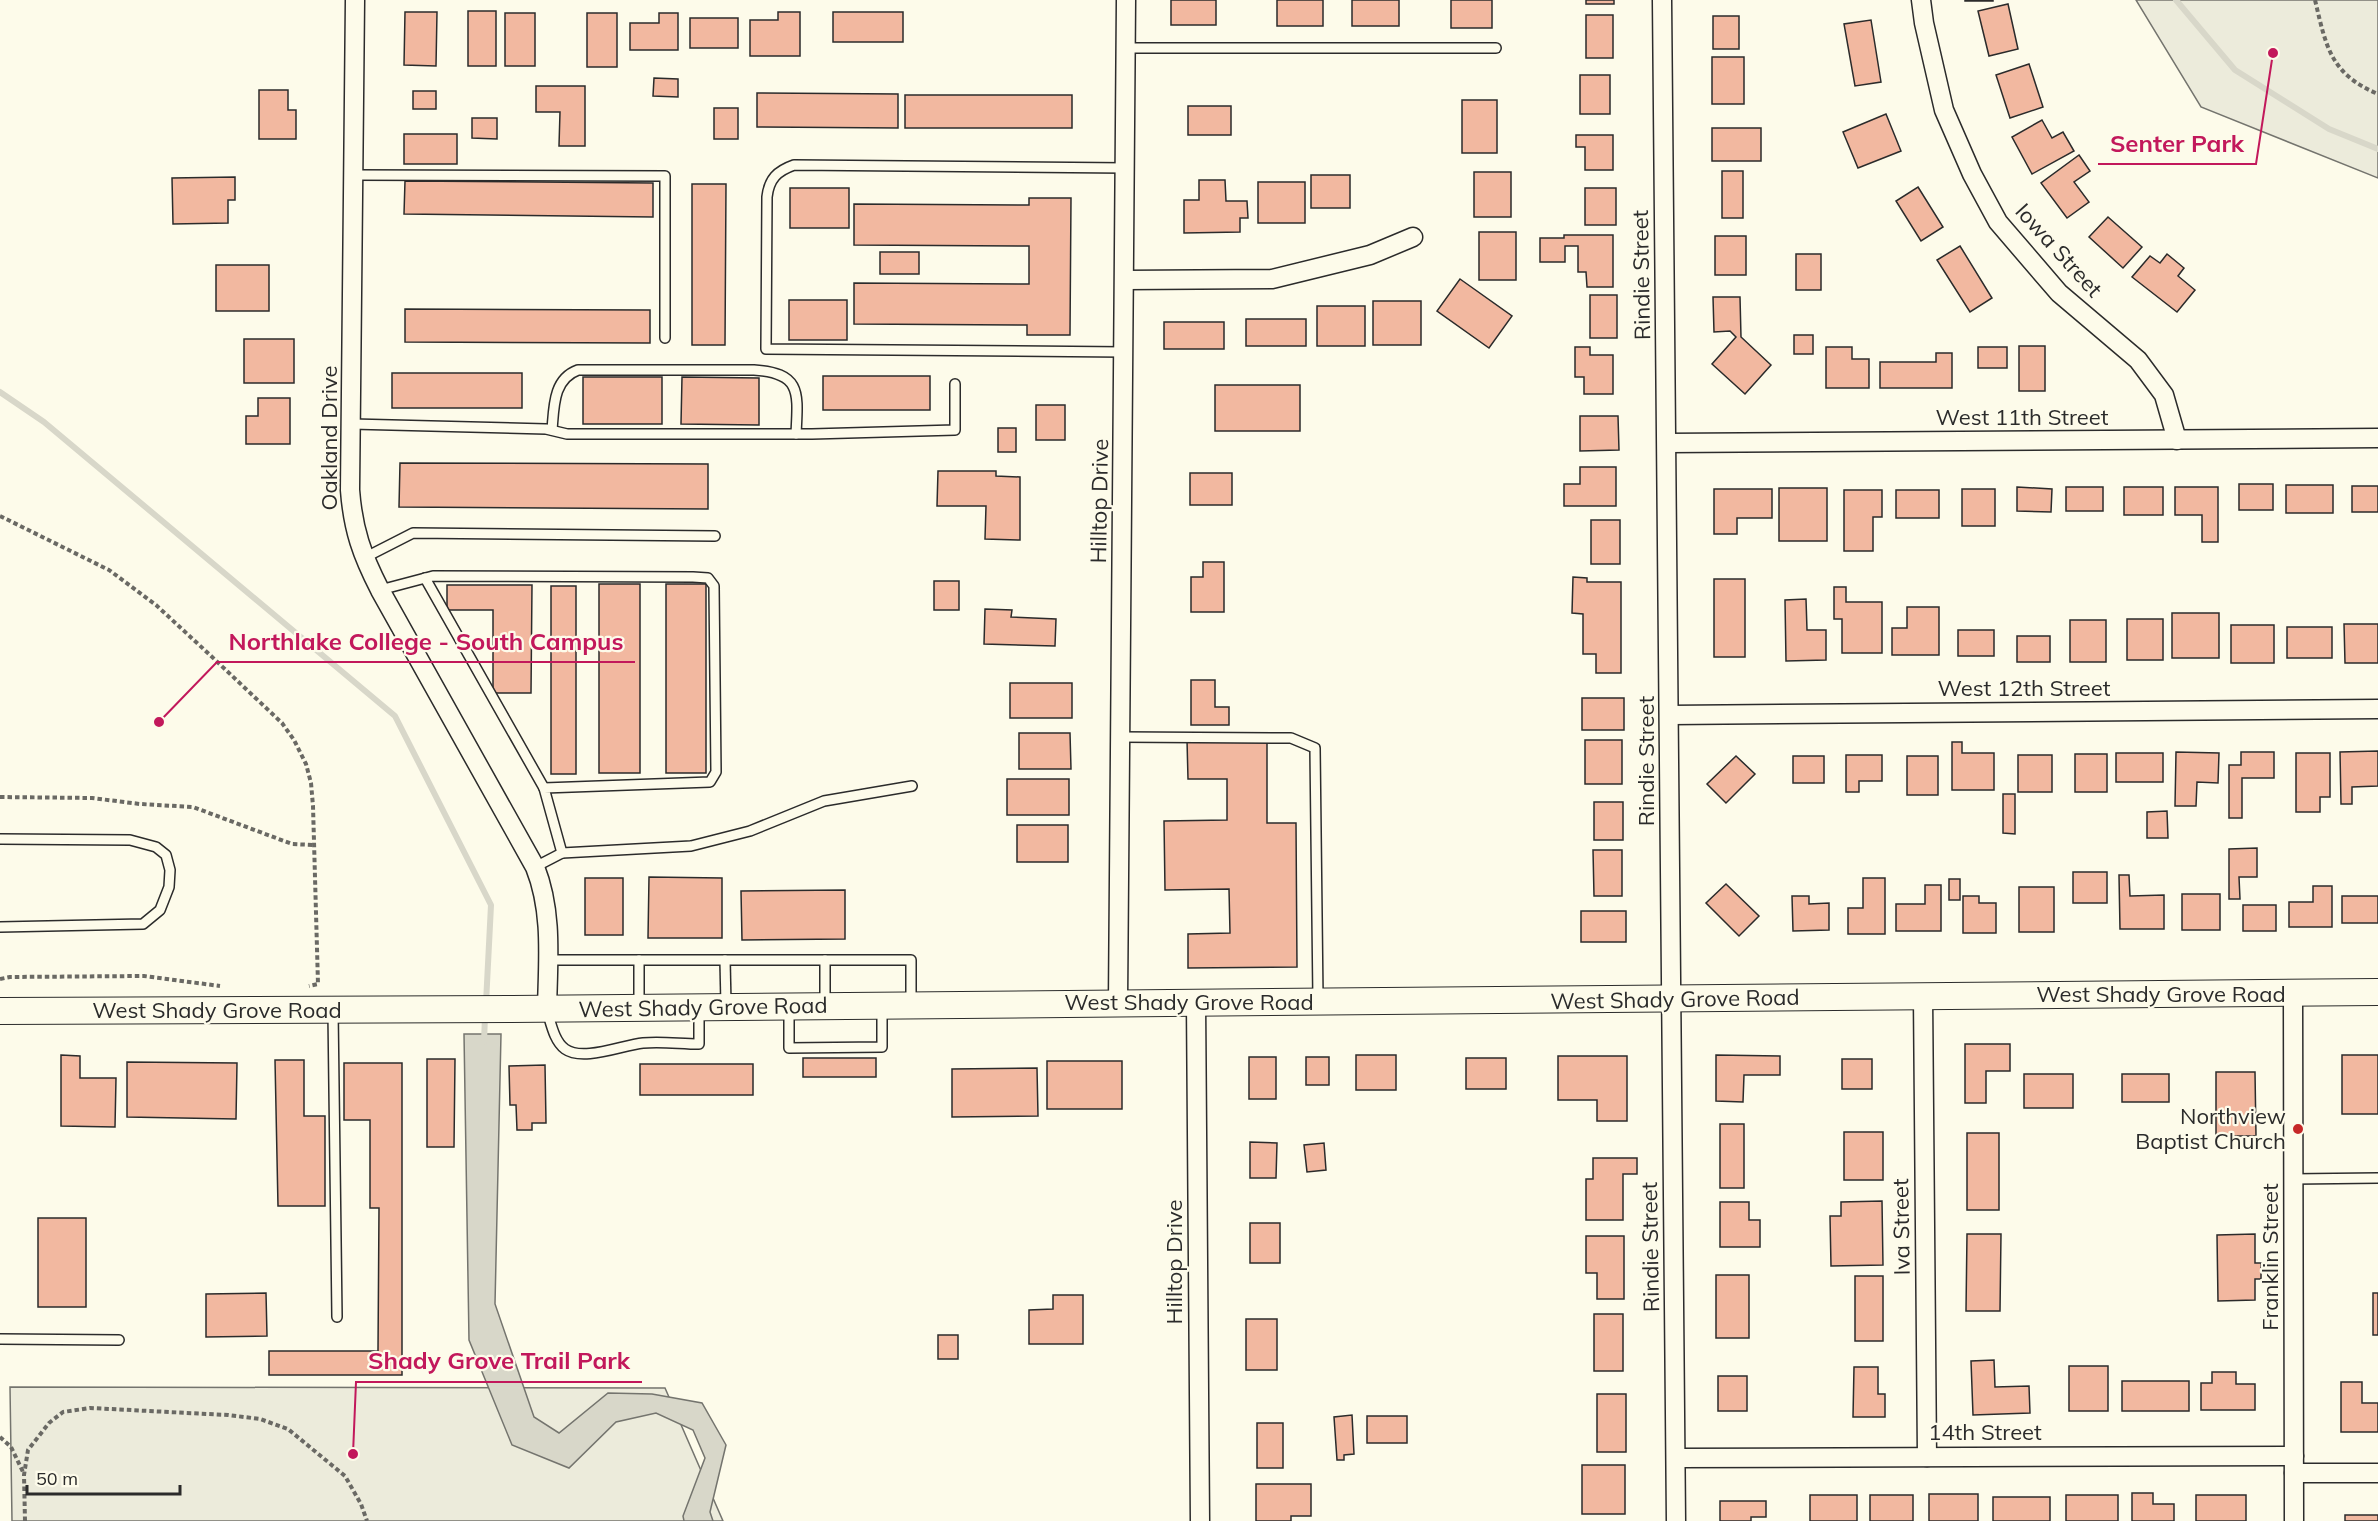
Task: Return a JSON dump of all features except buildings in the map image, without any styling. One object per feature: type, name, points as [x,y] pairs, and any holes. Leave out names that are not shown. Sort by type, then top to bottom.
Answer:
[{"type":"main road","name":"West Shady Grove Road","points":[[0,1011],[547,1009],[2378,992]]},
{"type":"street","name":"Oakland Drive","points":[[355,0],[352,512],[357,541],[380,590],[536,867],[543,885],[547,915],[547,1009]]},
{"type":"street","name":"Hilltop Drive","points":[[1119,1003],[1126,0]]},
{"type":"street","name":"Rindie Street","points":[[1662,0],[1676,1521]]},
{"type":"street","name":"Iowa Street","points":[[1921,0],[1944,110],[1972,174],[1998,222],[2059,293],[2138,360],[2164,395],[2177,440]]},
{"type":"street","points":[[1125,280],[1272,279],[1370,255],[1413,237]]},
{"type":"street","name":"West 11th Street","points":[[1667,443],[2378,438]]},
{"type":"street","name":"West 12th Street","points":[[1670,715],[2378,709]]},
{"type":"street","name":"Franklin Street","points":[[2293,993],[2294,1521]]},
{"type":"street","name":"Iva Street","points":[[1923,996],[1927,1456]]},
{"type":"street","name":"Hilltop Drive","points":[[1197,1002],[1200,1521]]},
{"type":"street","name":"14th Street","points":[[1676,1458],[1927,1456],[2294,1464],[2378,1473]]},
{"type":"lane","points":[[1126,48],[1496,48]]},
{"type":"lane","points":[[1125,352],[766,349],[768,185],[783,169],[794,165],[1126,168]]},
{"type":"lane","points":[[354,175],[665,176],[664,338]]},
{"type":"lane","points":[[552,430],[555,396],[561,382],[569,373],[578,370],[754,370],[772,371],[786,377],[795,388],[798,402],[796,434]]},
{"type":"lane","points":[[352,424],[552,430],[567,434],[796,434],[955,430],[955,384]]},
{"type":"lane","points":[[364,558],[413,533],[715,536]]},
{"type":"lane","points":[[380,590],[433,576],[693,577],[708,579],[714,586],[716,772],[710,782],[544,788]]},
{"type":"lane","points":[[424,578],[544,788],[562,853]]},
{"type":"lane","points":[[1121,737],[1291,738],[1316,748],[1318,1002]]},
{"type":"lane","points":[[536,867],[562,853],[692,846],[750,831],[824,801],[912,786]]},
{"type":"lane","points":[[0,840],[130,840],[156,847],[166,855],[170,870],[169,887],[160,910],[143,924],[0,927]]},
{"type":"lane","points":[[548,960],[911,960],[911,1005]]},
{"type":"lane","points":[[639,960],[639,1008]]},
{"type":"lane","points":[[725,960],[726,1007]]},
{"type":"lane","points":[[825,960],[825,1006]]},
{"type":"lane","points":[[789,1006],[789,1048],[882,1047],[882,1005]]},
{"type":"lane","points":[[547,1009],[554,1032],[563,1048],[575,1054],[642,1043],[699,1044],[699,1007]]},
{"type":"lane","points":[[333,1009],[337,1317]]},
{"type":"lane","points":[[2293,1179],[2378,1178]]},
{"type":"lane","points":[[0,1339],[119,1340]]},
{"type":"path","points":[[2315,0],[2325,41],[2334,61],[2346,75],[2378,94]]},
{"type":"path","points":[[0,516],[109,570],[156,605],[282,723],[294,740],[306,764],[311,783],[318,984],[307,986]]},
{"type":"path","points":[[0,796],[92,798],[193,807],[292,844],[314,845]]},
{"type":"path","points":[[0,979],[144,976],[232,987]]},
{"type":"path","points":[[25,1521],[24,1475],[28,1450],[49,1423],[63,1412],[90,1408],[228,1415],[260,1419],[288,1429],[345,1476],[361,1504],[367,1521]]},
{"type":"path","points":[[0,1437],[11,1447],[24,1475]]},
{"type":"shaded area","points":[[2136,0],[2378,0],[2378,178],[2201,107]]},
{"type":"shaded area","points":[[464,1034],[501,1034],[495,1304],[534,1417],[559,1433],[608,1393],[652,1394],[702,1403],[726,1445],[710,1512],[713,1521],[684,1521],[683,1516],[705,1458],[693,1430],[656,1413],[616,1422],[569,1468],[512,1445],[469,1340]]},
{"type":"shaded area","points":[[10,1387],[665,1388],[723,1521],[12,1521]]},
{"type":"waterway","points":[[2176,0],[2235,70],[2329,129],[2378,149]]},
{"type":"waterway","points":[[0,392],[44,422],[395,716],[491,905],[486,1003]]},
{"type":"waterway","points":[[484,1042],[485,1016]]},
{"type":"place","name":"Senter Park","points":[[2273,53]]},
{"type":"place","name":"Northlake College - South Campus","points":[[159,722]]},
{"type":"place","name":"Northview Baptist Church","points":[[2298,1129]]},
{"type":"place","name":"Shady Grove Trail Park","points":[[353,1454]]}]
